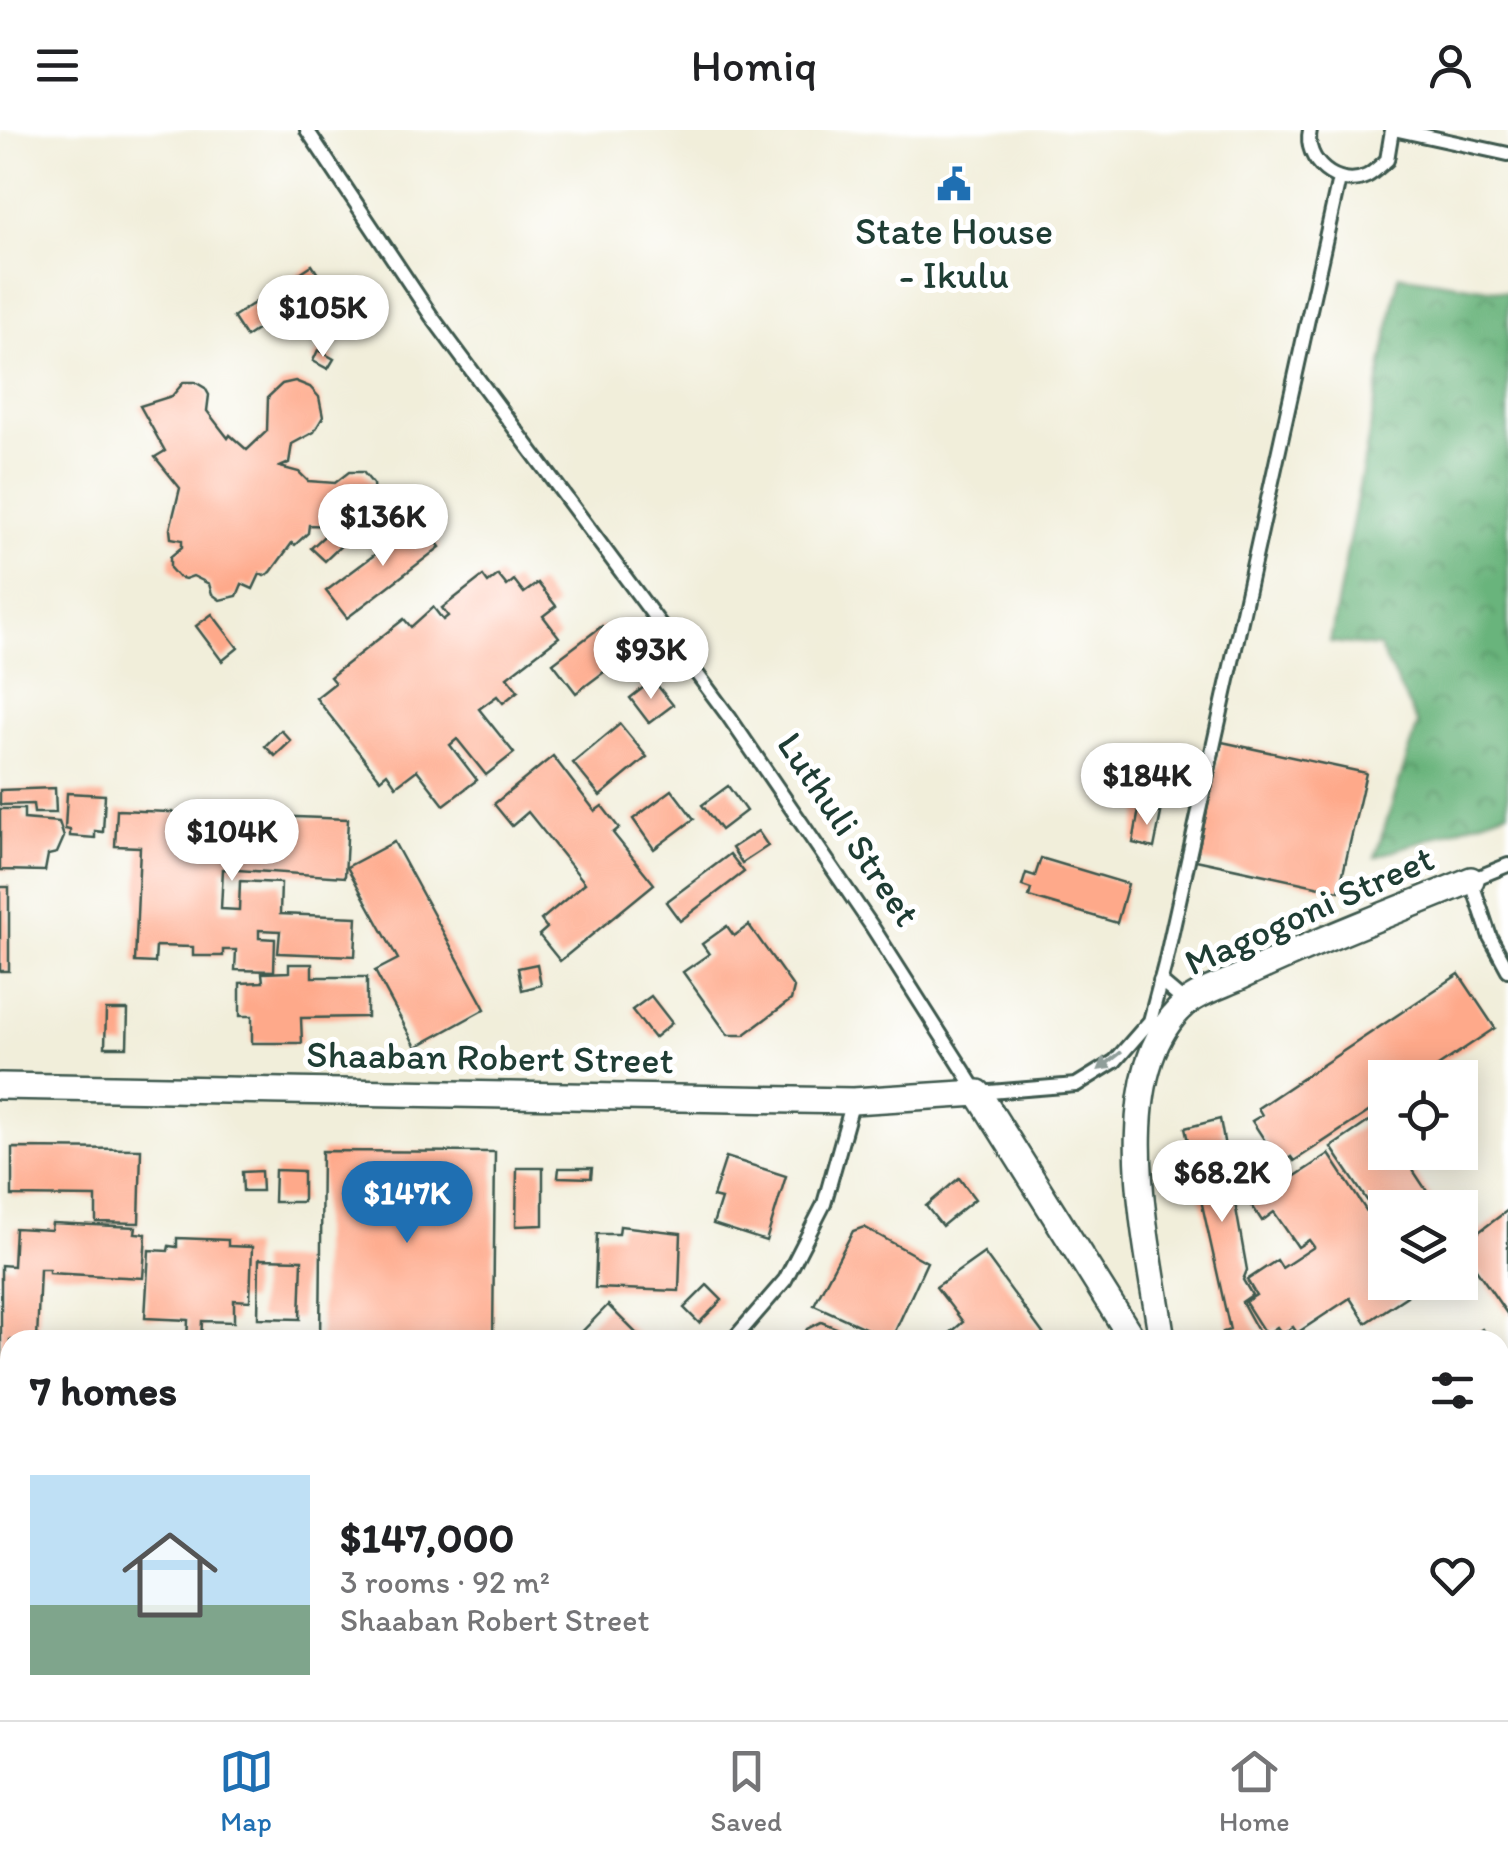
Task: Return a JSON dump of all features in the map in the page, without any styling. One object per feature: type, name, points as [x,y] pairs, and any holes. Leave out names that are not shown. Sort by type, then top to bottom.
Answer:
[{"type":"street","name":"Magogoni Street","points":[[1161,1330],[1138,1176],[1138,1125],[1154,1030],[1186,1003],[1260,967],[1471,880]]},
{"type":"street","name":"Shaaban Robert Street","points":[[0,1086],[853,1101],[978,1093]]},
{"type":"street","name":"Luthuli Street","points":[[978,1093],[1127,1330]]},
{"type":"lane","name":"Luthuli Street","points":[[307,130],[432,317],[729,717],[978,1093]]},
{"type":"lane","points":[[1310,130],[1308,140],[1316,164],[1338,178],[1366,178],[1387,160],[1395,130],[1508,154]]},
{"type":"lane","points":[[978,1093],[1076,1085],[1154,1030],[1160,982],[1338,178]]},
{"type":"lane","name":"Magogoni Street","points":[[1471,880],[1508,865]]},
{"type":"lane","points":[[1471,880],[1490,938],[1508,970]]},
{"type":"lane","points":[[1160,982],[1186,1003]]},
{"type":"lane","points":[[742,1330],[785,1280],[824,1204],[853,1101]]},
{"type":"green space","points":[[1399,275],[1508,292],[1508,811],[1375,857],[1418,724],[1379,647],[1330,642]]},
{"type":"building","points":[[312,265],[325,285],[246,337],[233,317]]},
{"type":"building","points":[[318,350],[334,359],[328,369],[313,361]]},
{"type":"building","points":[[295,381],[310,387],[319,397],[323,417],[314,432],[292,444],[289,463],[280,467],[299,472],[308,481],[335,483],[349,472],[363,472],[373,484],[373,518],[332,526],[309,525],[308,533],[295,545],[292,543],[271,572],[260,574],[253,589],[242,584],[237,596],[220,600],[212,594],[209,584],[193,576],[178,577],[170,568],[170,557],[182,547],[182,540],[171,538],[170,529],[180,488],[155,457],[165,451],[140,406],[172,396],[184,382],[195,382],[209,395],[207,411],[228,438],[230,435],[247,450],[267,431],[268,397],[282,384]]},
{"type":"building","points":[[421,520],[440,547],[347,618],[326,591]]},
{"type":"building","points":[[333,528],[346,541],[325,561],[311,548]]},
{"type":"building","points":[[498,575],[507,586],[514,580],[524,593],[538,583],[556,606],[543,616],[559,637],[507,677],[518,691],[503,703],[497,696],[479,709],[514,753],[486,775],[457,739],[450,745],[477,780],[444,805],[417,770],[396,786],[387,773],[380,779],[316,698],[335,683],[330,677],[404,619],[411,627],[433,607],[443,620],[448,616],[442,608],[483,576],[488,583]]},
{"type":"building","points":[[212,614],[238,648],[222,661],[196,626]]},
{"type":"building","points":[[602,626],[624,657],[576,693],[553,663]]},
{"type":"building","points":[[653,680],[673,705],[649,723],[630,698]]},
{"type":"building","points":[[620,724],[647,757],[600,796],[573,763]]},
{"type":"building","points":[[281,730],[291,741],[275,756],[265,746]]},
{"type":"building","points":[[1222,742],[1366,773],[1339,891],[1196,860]]},
{"type":"building","points":[[553,756],[595,811],[602,806],[619,828],[613,833],[654,884],[560,961],[539,935],[547,928],[541,920],[585,883],[528,812],[512,826],[494,804]]},
{"type":"building","points":[[728,786],[746,811],[721,830],[702,805]]},
{"type":"building","points":[[55,788],[56,813],[34,813],[33,804],[0,805],[0,790]]},
{"type":"building","points":[[672,790],[694,819],[654,849],[633,819]]},
{"type":"building","points":[[67,793],[105,795],[103,832],[95,831],[95,838],[70,836],[70,830],[65,829]]},
{"type":"building","points":[[0,809],[24,809],[24,819],[59,822],[64,837],[57,853],[48,855],[45,871],[0,870]]},
{"type":"building","points":[[1139,809],[1161,813],[1154,848],[1133,843]]},
{"type":"building","points":[[117,810],[348,819],[345,877],[223,869],[221,909],[239,910],[240,881],[281,883],[280,914],[357,917],[355,956],[278,953],[280,931],[259,930],[259,938],[275,939],[274,971],[235,970],[236,950],[223,950],[223,956],[193,956],[193,947],[156,946],[155,963],[135,962],[140,847],[115,846]]},
{"type":"building","points":[[758,831],[768,846],[742,863],[732,848]]},
{"type":"building","points":[[394,842],[485,1009],[416,1047],[375,971],[398,959],[347,867]]},
{"type":"building","points":[[730,854],[744,872],[680,921],[666,902]]},
{"type":"building","points":[[1041,858],[1128,884],[1117,923],[1029,897],[1031,889],[1022,886],[1026,873],[1035,876]]},
{"type":"building","points":[[0,887],[9,887],[9,971],[0,971]]},
{"type":"building","points":[[749,925],[794,988],[791,1000],[744,1035],[728,1035],[683,972],[709,954],[702,944],[727,926],[734,936]]},
{"type":"building","points":[[289,964],[312,964],[312,977],[367,977],[367,1017],[301,1018],[302,1043],[252,1043],[252,1016],[240,1016],[240,983],[263,982],[262,973],[289,972]]},
{"type":"building","points":[[537,964],[541,985],[522,990],[518,968]]},
{"type":"building","points":[[1459,974],[1495,1028],[1447,1060],[1368,1060],[1368,1112],[1294,1161],[1291,1157],[1280,1164],[1252,1121],[1262,1115],[1258,1108]]},
{"type":"building","points":[[651,996],[672,1023],[654,1038],[632,1010]]},
{"type":"building","points":[[106,1010],[128,1010],[127,1047],[105,1047]]},
{"type":"building","points":[[1220,1119],[1247,1270],[1243,1280],[1252,1295],[1242,1302],[1257,1330],[1230,1330],[1185,1128]]},
{"type":"building","points":[[1368,1122],[1368,1170],[1413,1170],[1426,1190],[1368,1190],[1368,1202],[1331,1147]]},
{"type":"building","points":[[12,1148],[141,1149],[139,1223],[96,1222],[96,1197],[12,1196]]},
{"type":"building","points":[[322,1151],[495,1152],[493,1330],[320,1330]]},
{"type":"building","points":[[1329,1154],[1368,1213],[1368,1300],[1401,1300],[1366,1323],[1350,1298],[1302,1330],[1263,1330],[1245,1302],[1256,1295],[1247,1280],[1277,1260],[1282,1268],[1314,1247],[1309,1240],[1298,1247],[1274,1212],[1262,1221],[1240,1187],[1271,1166],[1283,1184]]},
{"type":"building","points":[[726,1157],[786,1176],[766,1241],[713,1224],[721,1199],[713,1197]]},
{"type":"building","points":[[517,1168],[543,1168],[543,1225],[516,1226]]},
{"type":"building","points":[[559,1168],[592,1168],[591,1178],[558,1177]]},
{"type":"building","points":[[275,1170],[303,1171],[303,1202],[274,1202]]},
{"type":"building","points":[[261,1171],[262,1191],[243,1191],[242,1172]]},
{"type":"building","points":[[959,1178],[975,1199],[942,1226],[926,1206]]},
{"type":"building","points":[[1508,1210],[1508,1315],[1478,1272],[1478,1232]]},
{"type":"building","points":[[52,1223],[136,1227],[135,1233],[146,1234],[143,1278],[49,1273],[49,1269],[40,1269],[37,1330],[1,1330],[1,1265],[13,1266],[15,1228],[51,1230]]},
{"type":"building","points":[[620,1226],[681,1233],[679,1291],[595,1288],[597,1234],[619,1234]]},
{"type":"building","points":[[864,1227],[927,1262],[896,1330],[869,1330],[814,1305],[853,1231]]},
{"type":"building","points":[[177,1238],[228,1240],[228,1246],[252,1247],[250,1301],[234,1300],[234,1322],[202,1321],[202,1330],[188,1330],[188,1320],[145,1318],[149,1250],[168,1251],[169,1246],[177,1247]]},
{"type":"building","points":[[984,1253],[1040,1330],[954,1330],[963,1322],[936,1287]]},
{"type":"building","points":[[259,1259],[302,1260],[300,1319],[258,1318]]},
{"type":"building","points":[[707,1285],[722,1300],[699,1323],[684,1308]]},
{"type":"building","points":[[608,1305],[633,1330],[584,1330]]},
{"type":"building","points":[[821,1322],[840,1330],[807,1330]]},
{"type":"place","name":"State House - Ikulu","points":[[954,184]]}]
